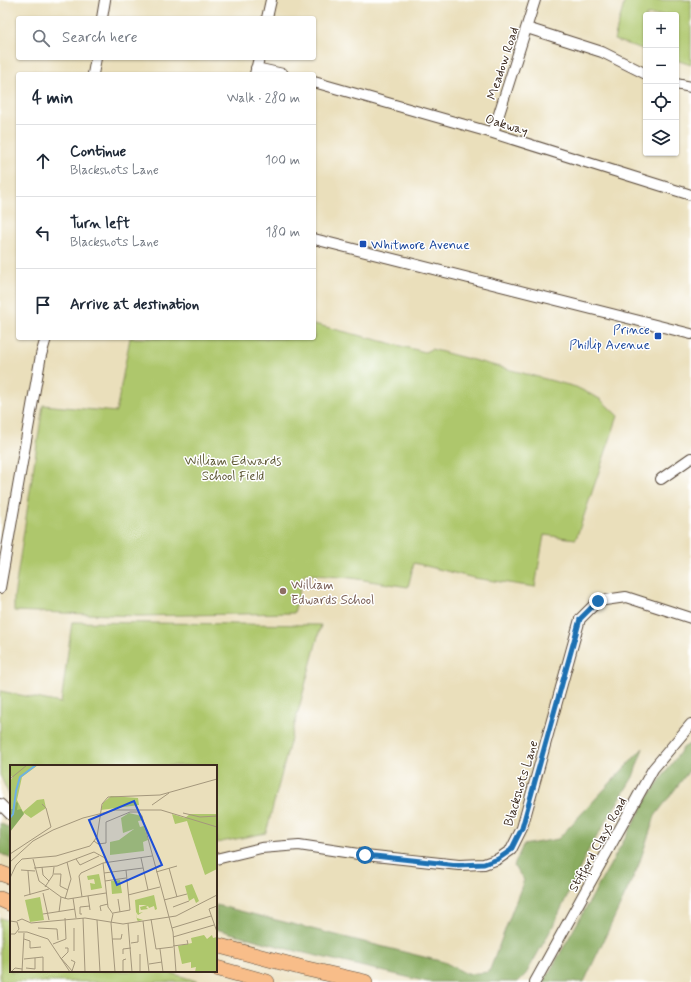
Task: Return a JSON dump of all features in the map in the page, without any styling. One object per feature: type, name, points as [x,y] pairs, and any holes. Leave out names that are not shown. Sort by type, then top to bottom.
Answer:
[{"type":"highway","points":[[0,873],[10,877]]},
{"type":"highway","points":[[0,900],[10,904]]},
{"type":"highway","points":[[217,945],[303,968],[365,982]]},
{"type":"highway","points":[[217,968],[267,982]]},
{"type":"street","points":[[102,16],[106,0]]},
{"type":"street","points":[[267,16],[271,0]]},
{"type":"street","name":"Meadow Road","points":[[493,134],[535,0]]},
{"type":"street","points":[[527,28],[602,52],[643,72]]},
{"type":"street","points":[[93,72],[96,60]]},
{"type":"street","points":[[257,67],[276,72]]},
{"type":"street","name":"Oakway","points":[[316,83],[493,134],[691,195]]},
{"type":"street","points":[[679,85],[691,87]]},
{"type":"street","points":[[316,240],[691,334]]},
{"type":"street","points":[[0,588],[41,355],[45,340]]},
{"type":"street","points":[[661,479],[691,458]]},
{"type":"street","name":"Blackshots Lane","points":[[217,859],[261,848],[299,846],[458,865],[484,864],[498,859],[511,850],[522,828],[580,619],[598,601],[626,597],[691,618]]},
{"type":"street","name":"Stifford Clays Road","points":[[535,982],[653,770],[691,724]]},
{"type":"street","points":[[0,804],[10,814]]},
{"type":"green space","points":[[625,0],[691,0],[691,65],[679,61],[679,12],[643,12],[643,49],[614,40]]},
{"type":"green space","name":"William Edwards School Field","points":[[316,325],[425,352],[431,349],[576,387],[600,399],[618,416],[576,539],[544,535],[535,587],[474,578],[414,563],[408,587],[351,578],[304,574],[294,613],[137,616],[14,611],[14,597],[43,405],[116,412],[130,340],[316,340]]},
{"type":"green space","points":[[72,622],[321,625],[266,833],[217,843],[217,765],[10,765],[10,797],[0,775],[0,691],[61,703]]},
{"type":"green space","points":[[691,743],[691,768],[655,816],[638,867],[584,982],[544,982],[649,796],[683,748]]},
{"type":"green space","points":[[643,748],[633,777],[588,851],[554,924],[526,974],[518,982],[428,982],[296,951],[217,929],[217,905],[444,962],[467,974],[489,972],[524,880],[514,866],[523,845],[558,839]]},
{"type":"green space","points":[[0,823],[10,828],[10,858],[0,853]]},
{"type":"green space","points":[[0,918],[10,921],[10,972],[168,972],[199,982],[0,982]]},
{"type":"place","name":"Whitmore Avenue","points":[[363,244]]},
{"type":"place","name":"Prince Phillip Avenue","points":[[658,336]]},
{"type":"place","name":"William Edwards School","points":[[283,591]]},
{"type":"route","points":[[365,855],[458,865],[484,864],[498,859],[511,850],[522,828],[580,619],[598,601]]}]
